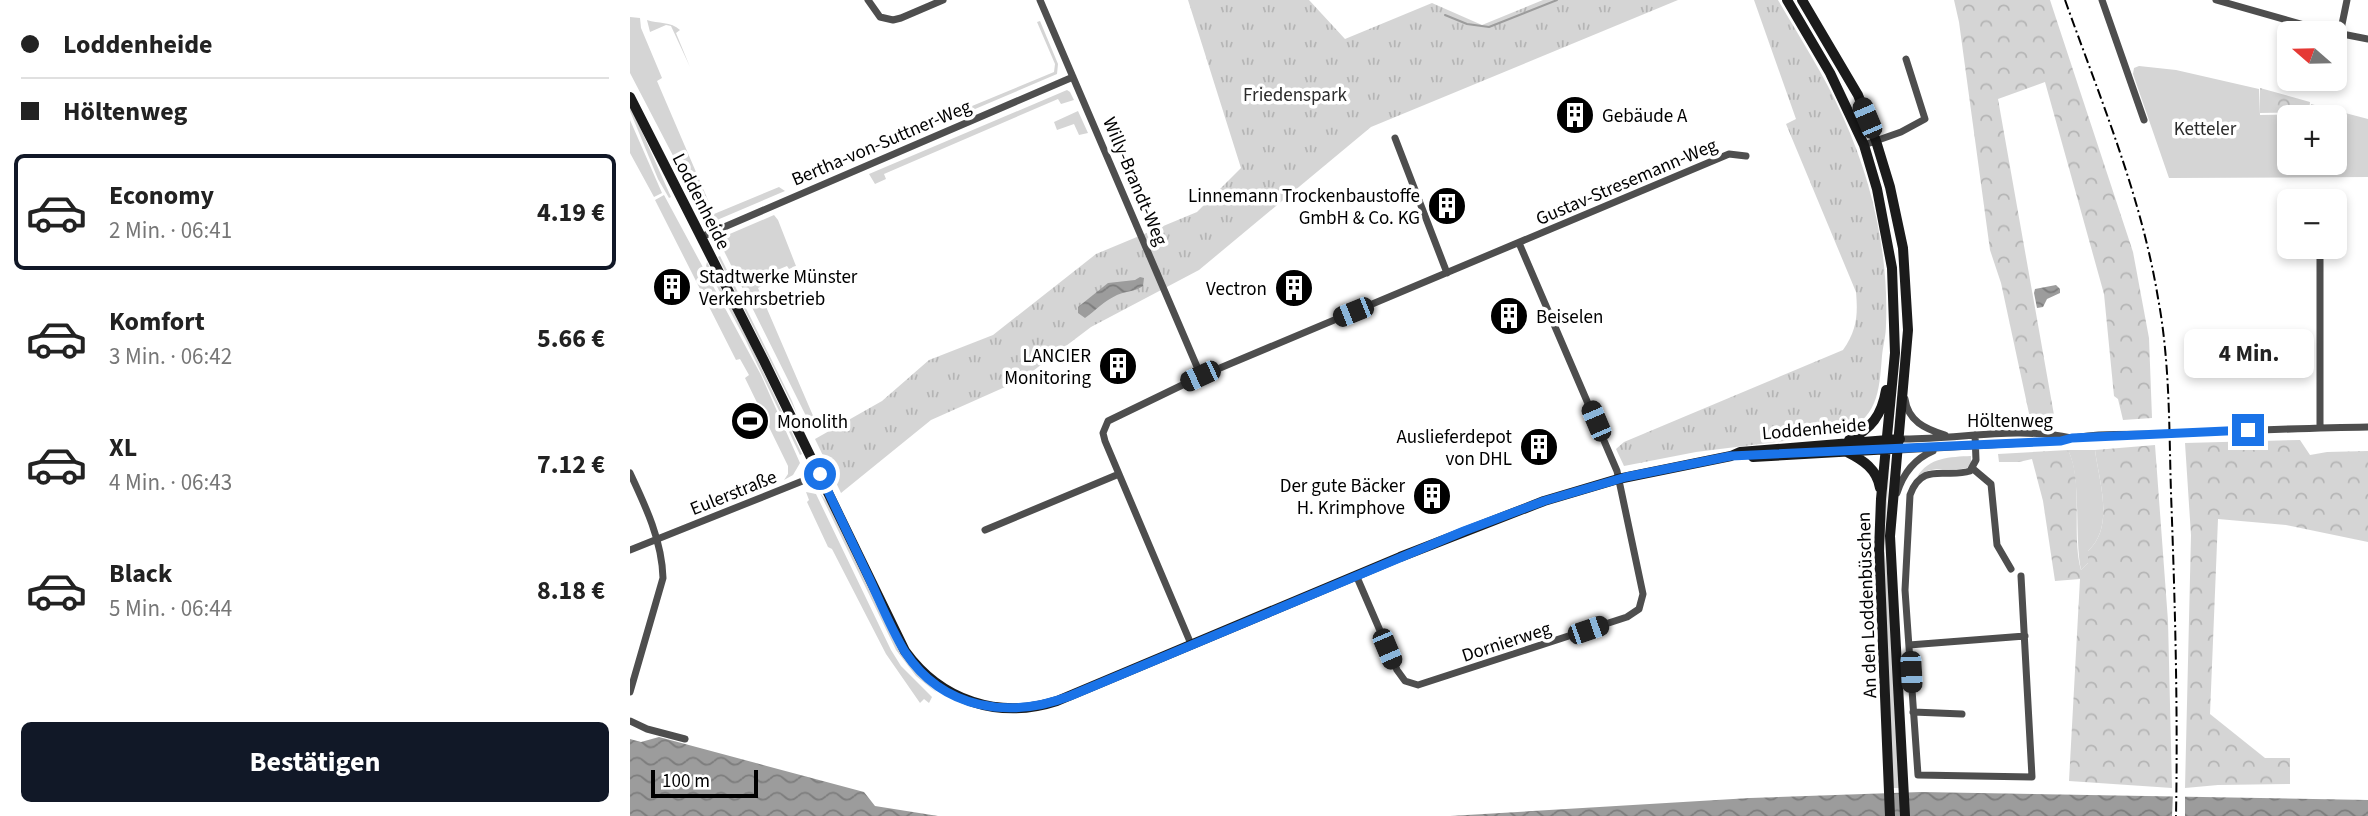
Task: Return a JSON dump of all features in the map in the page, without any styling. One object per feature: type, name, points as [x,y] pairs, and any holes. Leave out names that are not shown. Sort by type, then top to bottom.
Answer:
[{"type":"street","points":[[868,0],[880,17],[892,20],[943,0]]},
{"type":"street","name":"Willy-Brandt-Weg","points":[[1040,0],[1200,376]]},
{"type":"street","name":"An den Loddenbüschen","points":[[1787,0],[1830,73],[1864,145],[1877,189],[1892,268],[1895,353],[1881,499],[1879,551],[1890,816]]},
{"type":"street","name":"An den Loddenbüschen","points":[[1802,0],[1858,95],[1890,187],[1904,257],[1908,330],[1890,546],[1905,816]]},
{"type":"street","points":[[2102,0],[2144,120]]},
{"type":"street","points":[[2216,0],[2293,21]]},
{"type":"street","points":[[2343,21],[2347,0]]},
{"type":"street","points":[[2347,35],[2368,39]]},
{"type":"street","points":[[1864,145],[1925,120],[1906,60]]},
{"type":"street","name":"Bertha-von-Suttner-Weg","points":[[701,237],[1073,77]]},
{"type":"street","name":"Loddenheide","points":[[630,97],[820,474],[905,651],[933,682],[963,700],[1007,709],[1043,706],[1356,575],[1544,501],[1618,479],[1740,452],[1899,444]]},
{"type":"street","points":[[1395,138],[1447,273]]},
{"type":"street","name":"Gustav-Stresemann-Weg","points":[[1191,644],[1103,433],[1108,421],[1200,376],[1729,154],[1746,156]]},
{"type":"street","name":"Gustav-Stresemann-Weg","points":[[1519,243],[1610,453],[1618,479]]},
{"type":"street","points":[[2320,259],[2320,428]]},
{"type":"street","points":[[1881,499],[1878,478],[1873,470],[1845,447],[1869,428],[1880,414],[1895,353]]},
{"type":"street","name":"Höltenweg","points":[[1904,395],[1907,409],[1913,418],[1923,427],[1948,436]]},
{"type":"street","name":"Höltenweg","points":[[1899,444],[1948,436],[1975,435],[2036,434],[2072,438],[2368,427]]},
{"type":"street","points":[[1975,435],[1976,460],[1972,468],[1991,484],[1997,545],[2011,569]]},
{"type":"street","name":"Höltenweg","points":[[1899,444],[1976,446],[2072,438]]},
{"type":"street","name":"Höltenweg","points":[[1892,509],[1907,472],[1926,454],[1944,447]]},
{"type":"street","name":"An den Loddenbüschen","points":[[1972,468],[1963,473],[1927,474],[1911,490],[1905,579],[1918,775],[2032,777],[2021,576]]},
{"type":"street","points":[[630,473],[657,539],[663,578],[630,692]]},
{"type":"street","name":"Eulerstraße","points":[[630,550],[820,474]]},
{"type":"street","points":[[985,530],[1119,474]]},
{"type":"street","name":"Dornierweg","points":[[1356,575],[1396,670],[1405,681],[1418,685],[1627,617],[1639,609],[1643,594],[1618,479]]},
{"type":"street","points":[[1909,645],[2025,636]]},
{"type":"street","points":[[1913,712],[1962,714]]},
{"type":"street","points":[[630,721],[647,729],[685,738]]},
{"type":"green space","name":"Friedenspark","points":[[1188,0],[1309,0],[1345,39],[1432,3],[1482,25],[1543,0],[1678,0],[1371,127],[1199,270],[1091,327],[1021,380],[931,420],[841,493],[815,439],[882,401],[929,360],[993,335],[1096,254],[1197,212],[1241,168]]},
{"type":"green space","points":[[1754,0],[1778,0],[1828,87],[1862,166],[1876,218],[1885,272],[1886,329],[1877,393],[1862,421],[1839,434],[1696,452],[1624,466],[1616,449],[1624,442],[1843,350],[1854,329],[1856,292],[1786,124],[1796,119]]},
{"type":"green space","points":[[1954,0],[2050,0],[2133,252],[2149,338],[2152,418],[2123,420],[2118,399],[2114,396],[2104,294],[2045,82],[1998,99],[2054,415],[2048,418],[2030,418],[2001,283],[1990,250]]},
{"type":"green space","points":[[630,17],[640,18],[641,28],[662,78],[657,81],[714,214],[779,187],[785,191],[710,223],[707,221],[630,73]]},
{"type":"green space","points":[[647,20],[669,24],[680,30],[676,33],[690,67],[671,26],[666,25],[650,32]]},
{"type":"green space","points":[[1040,21],[1058,64],[1057,74],[928,129],[926,125],[1054,72],[1055,64],[1037,22]]},
{"type":"green space","name":"Ketteler","points":[[2139,66],[2176,70],[2259,89],[2260,115],[2277,115],[2277,175],[2347,175],[2347,113],[2368,119],[2368,177],[2169,178],[2133,74],[2134,68]]},
{"type":"green space","points":[[2260,88],[2310,102],[2310,105],[2277,105],[2277,113],[2260,113]]},
{"type":"green space","points":[[1067,90],[1074,100],[1061,104],[1058,99],[884,174],[886,179],[875,184],[869,174]]},
{"type":"green space","points":[[630,105],[671,197],[669,198],[658,179],[630,111]]},
{"type":"green space","points":[[1078,111],[1088,133],[1079,135],[1074,124],[1057,130],[1054,122]]},
{"type":"green space","points":[[630,120],[662,193],[654,197],[630,153]]},
{"type":"green space","points":[[664,195],[761,375],[800,463],[793,475],[784,480],[788,474],[788,466],[745,378],[749,375],[740,359],[736,360],[655,200]]},
{"type":"green space","points":[[774,215],[796,266],[789,269],[787,266],[763,276],[763,285],[758,288],[814,418],[808,420],[718,239]]},
{"type":"green space","points":[[720,256],[792,401],[797,414],[718,257]]},
{"type":"green space","points":[[707,262],[750,344],[802,454],[800,455],[746,341],[706,266]]},
{"type":"green space","points":[[2300,440],[2310,455],[2368,451],[2368,542],[2286,525],[2218,519],[2210,714],[2265,758],[2290,758],[2290,784],[2185,788],[2191,535],[2185,443]]},
{"type":"green space","points":[[2155,445],[2168,621],[2172,788],[2069,781],[2080,579],[2055,581],[2043,501],[2032,459],[1999,462],[1998,454],[2068,450],[2073,463],[2077,492],[2077,540],[2081,570],[2088,563],[2088,551],[2096,541],[2103,516],[2102,489],[2095,450]]},
{"type":"green space","points":[[2068,450],[2095,450],[2102,489],[2101,529],[2088,551],[2088,563],[2081,570],[2075,475]]},
{"type":"green space","points":[[1971,456],[1971,464],[1967,468],[1935,469],[1917,477],[1934,462]]},
{"type":"green space","points":[[1890,459],[1884,546],[1900,788],[1893,788],[1883,590],[1883,524]]},
{"type":"green space","points":[[806,492],[816,494],[891,650],[901,666],[932,697],[929,703],[924,699],[920,703],[886,654],[832,549],[828,547],[807,502],[809,500]]},
{"type":"green space","points":[[820,493],[829,504],[899,649],[914,670],[937,693],[916,676],[896,650]]},
{"type":"water","points":[[1144,278],[1140,288],[1112,297],[1085,318],[1078,313],[1078,307],[1108,283]]},
{"type":"water","points":[[2056,285],[2060,293],[2047,299],[2043,307],[2037,308],[2035,289]]},
{"type":"water","points":[[659,737],[864,792],[875,806],[938,816],[630,816],[630,739],[641,742]]},
{"type":"water","points":[[1921,792],[2368,800],[2368,816],[1450,816],[1750,798]]},
{"type":"pier","points":[[2173,793],[2185,793],[2185,816],[2172,816]]},
{"type":"waterway","points":[[1445,15],[1467,24],[1489,27],[1557,0]]},
{"type":"railway","points":[[2065,0],[2130,184],[2151,260],[2162,322],[2168,395],[2174,574],[2176,816]]},
{"type":"place","name":"Gebäude A","points":[[1575,115]]},
{"type":"place","name":"Linnemann Trockenbaustoffe GmbH & Co. KG","points":[[1447,206]]},
{"type":"place","name":"Stadtwerke Münster Verkehrsbetrieb","points":[[672,287]]},
{"type":"place","name":"Vectron","points":[[1294,288]]},
{"type":"place","name":"Beiselen","points":[[1509,316]]},
{"type":"place","name":"LANCIER Monitoring","points":[[1118,366]]},
{"type":"place","name":"Monolith","points":[[750,421]]},
{"type":"place","name":"Auslieferdepot von DHL","points":[[1539,447]]},
{"type":"place","name":"Der gute Bäcker H. Krimphove","points":[[1432,496]]},
{"type":"route","points":[[820,474],[894,630],[919,669],[947,692],[963,700],[996,708],[1019,709],[1043,706],[1070,696],[1288,603],[1544,501],[1580,489],[1683,464],[1731,456],[1908,450],[2061,441],[2072,438],[2248,430]]}]
